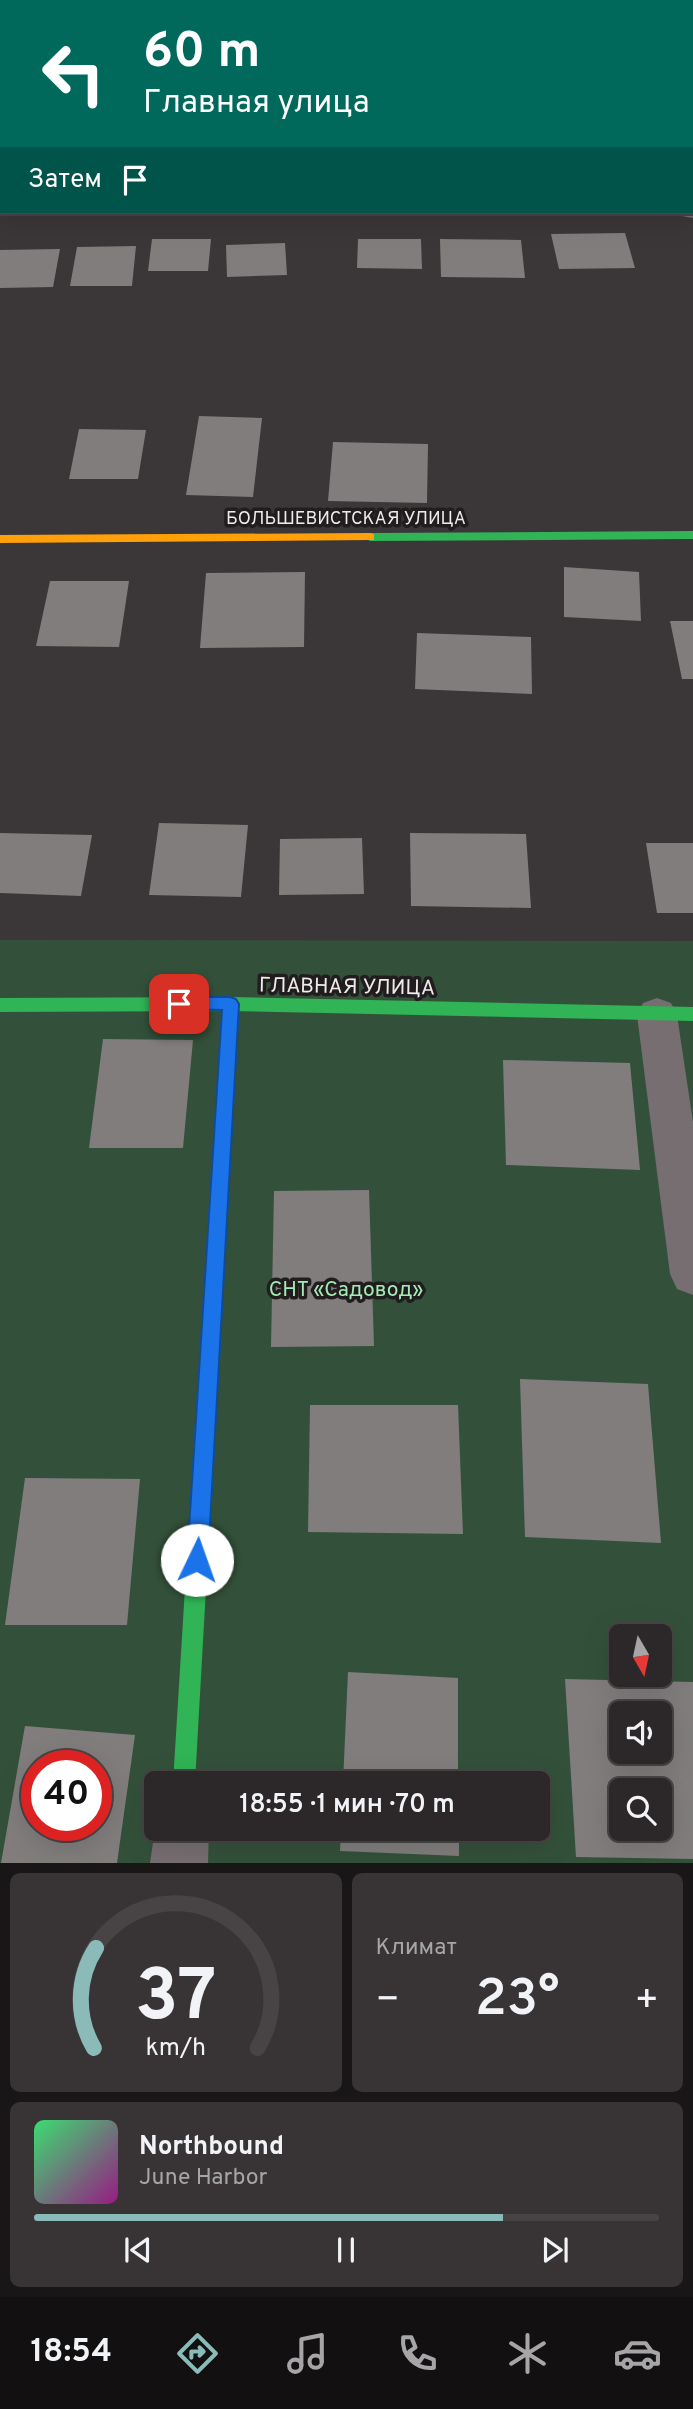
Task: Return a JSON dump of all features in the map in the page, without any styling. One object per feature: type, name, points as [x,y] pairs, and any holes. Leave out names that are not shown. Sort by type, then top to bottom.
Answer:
[{"type":"street","name":"БОЛЬШЕВИСТСКАЯ УЛИЦА","points":[[0,539],[693,535]]},
{"type":"street","name":"ГЛАВНАЯ УЛИЦА","points":[[0,1005],[230,1004],[675,1014]]},
{"type":"street","points":[[185,1771],[230,1004]]},
{"type":"street","points":[[675,1014],[693,1274]]},
{"type":"street","points":[[179,1863],[180,1841]]},
{"type":"green space","name":"СНТ «Садовод»","points":[[0,940],[693,941],[693,1863],[0,1863]]},
{"type":"building","points":[[625,233],[635,268],[559,269],[551,234]]},
{"type":"building","points":[[152,239],[211,239],[208,271],[148,271]]},
{"type":"building","points":[[358,239],[421,239],[422,269],[357,268]]},
{"type":"building","points":[[440,239],[521,240],[525,278],[441,277]]},
{"type":"building","points":[[285,243],[287,275],[227,277],[226,245]]},
{"type":"building","points":[[136,246],[132,286],[70,286],[77,247]]},
{"type":"building","points":[[60,249],[53,287],[0,288],[0,250]]},
{"type":"building","points":[[199,416],[262,418],[253,497],[186,495]]},
{"type":"building","points":[[79,429],[146,430],[138,479],[69,479]]},
{"type":"building","points":[[333,442],[428,444],[427,503],[328,501]]},
{"type":"building","points":[[564,567],[639,572],[641,621],[564,617]]},
{"type":"building","points":[[305,572],[304,647],[200,648],[206,573]]},
{"type":"building","points":[[50,581],[129,581],[119,647],[36,646]]},
{"type":"building","points":[[670,621],[693,621],[693,679],[682,679]]},
{"type":"building","points":[[417,633],[531,637],[532,694],[415,689]]},
{"type":"building","points":[[159,823],[248,825],[241,897],[149,895]]},
{"type":"building","points":[[0,833],[92,835],[81,896],[0,893]]},
{"type":"building","points":[[410,833],[526,834],[531,908],[411,906]]},
{"type":"building","points":[[362,838],[364,894],[279,895],[280,839]]},
{"type":"building","points":[[646,843],[693,843],[693,913],[657,913]]},
{"type":"building","points":[[103,1039],[193,1040],[183,1148],[89,1148]]},
{"type":"building","points":[[503,1060],[630,1063],[640,1170],[506,1165]]},
{"type":"building","points":[[369,1190],[374,1346],[271,1347],[274,1191]]},
{"type":"building","points":[[520,1379],[648,1384],[661,1543],[525,1537]]},
{"type":"building","points":[[310,1405],[458,1405],[463,1534],[308,1532]]},
{"type":"building","points":[[25,1478],[140,1479],[127,1625],[5,1625]]},
{"type":"building","points":[[348,1672],[458,1678],[458,1771],[344,1771]]},
{"type":"building","points":[[565,1679],[609,1680],[609,1687],[672,1687],[672,1682],[693,1682],[693,1859],[576,1857]]},
{"type":"building","points":[[25,1726],[135,1735],[117,1863],[1,1863]]},
{"type":"building","points":[[340,1841],[459,1841],[459,1856],[340,1851]]},
{"type":"traffic: fast","points":[[370,537],[693,535]]},
{"type":"traffic: fast","points":[[0,1005],[230,1004],[693,1014]]},
{"type":"traffic: fast","points":[[185,1771],[207,1393]]},
{"type":"traffic: slow","points":[[0,539],[370,537]]},
{"type":"traffic: jam","points":[[207,1393],[230,1004]]},
{"type":"route","points":[[179,1004],[230,1004],[197,1560]]}]
